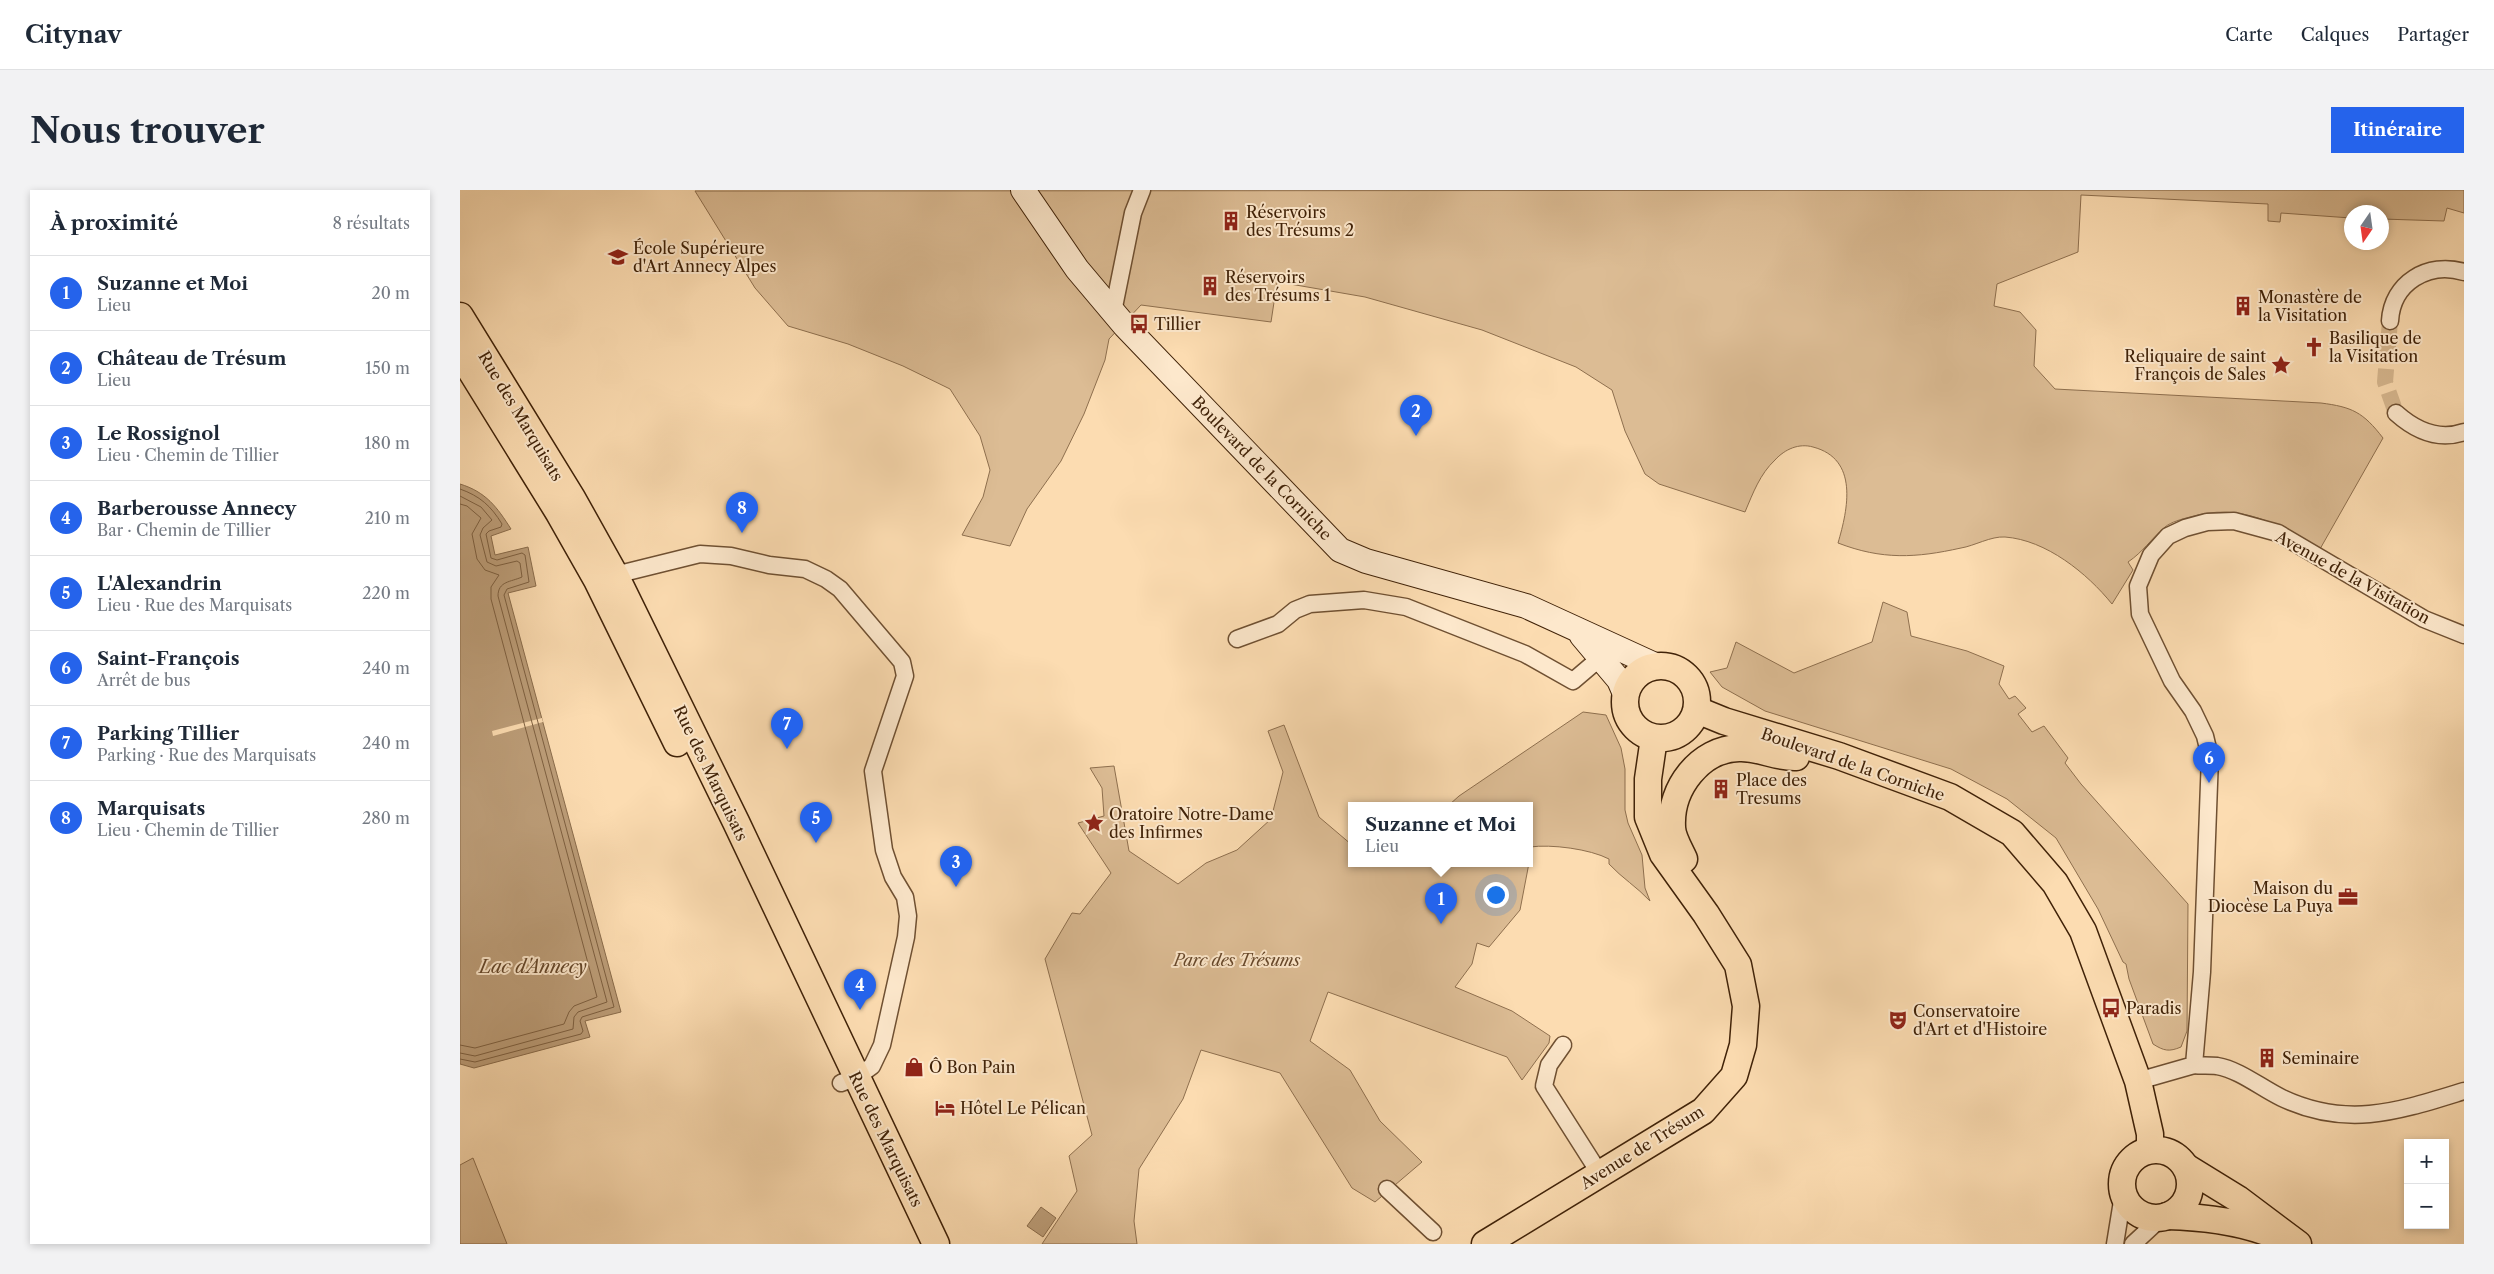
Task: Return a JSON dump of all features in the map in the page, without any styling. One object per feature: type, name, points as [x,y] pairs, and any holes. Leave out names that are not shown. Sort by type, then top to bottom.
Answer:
[{"type":"main road","name":"Boulevard de la Corniche","points":[[1023,190],[1077,269],[1113,312],[1340,550],[1366,561],[1526,606],[1657,666]]},
{"type":"main road","name":"Rue des Marquisats","points":[[460,316],[572,498],[606,577],[848,1080],[936,1244]]},
{"type":"main road","name":"Rue des Marquisats","points":[[460,353],[556,507],[606,577]]},
{"type":"main road","name":"Boulevard de la Corniche","points":[[1580,632],[1619,680],[1626,696]]},
{"type":"main road","points":[[1657,666],[1671,667],[1683,673],[1692,684],[1697,696],[1697,710],[1691,723],[1681,733],[1668,738],[1654,738],[1638,730],[1627,714],[1626,696],[1629,685],[1636,676],[1646,669],[1657,666]]},
{"type":"main road","name":"Boulevard de la Corniche","points":[[1697,710],[1724,721],[1839,756],[1950,797],[1984,815],[2012,833],[2055,883],[2083,931],[2138,1081],[2148,1127],[2150,1150]]},
{"type":"main road","name":"Avenue de Trésum","points":[[1485,1244],[1703,1111],[1734,1076],[1743,1045],[1746,1006],[1738,965],[1706,914],[1662,854],[1648,817],[1648,779],[1654,738]]},
{"type":"main road","points":[[1683,882],[1686,865],[1672,829],[1672,810],[1686,777],[1701,762],[1722,749],[1742,748],[1784,758],[1839,756]]},
{"type":"main road","name":"Rue des Marquisats","points":[[848,1080],[916,1244]]},
{"type":"main road","points":[[2150,1150],[2164,1150],[2176,1156],[2186,1166],[2238,1199],[2298,1244],[2255,1227],[2192,1217],[2150,1218],[2138,1214],[2130,1208],[2123,1195],[2121,1183],[2123,1172],[2129,1161],[2138,1154],[2150,1150]]},
{"type":"main road","points":[[2164,1217],[2183,1205],[2188,1197],[2191,1187],[2186,1166]]},
{"type":"street","points":[[1113,312],[1133,213],[1142,190]]},
{"type":"street","points":[[2390,322],[2390,310],[2398,293],[2422,274],[2437,268],[2464,272]]},
{"type":"street","points":[[2396,413],[2416,429],[2422,431],[2446,436],[2464,432]]},
{"type":"street","name":"Avenue de la Visitation","points":[[2194,1066],[2202,972],[2210,757],[2206,736],[2193,711],[2172,681],[2140,614],[2138,586],[2151,555],[2168,536],[2207,522],[2234,521],[2259,527],[2278,533],[2424,620],[2464,635]]},
{"type":"street","points":[[606,577],[700,554],[731,556],[770,565],[804,569],[826,579],[840,589],[902,662],[905,676],[873,771],[884,850],[892,877],[905,897],[908,916],[906,937],[882,1045],[872,1066],[848,1080]]},
{"type":"street","points":[[1237,639],[1278,624],[1295,610],[1310,604],[1364,600],[1415,610],[1525,654],[1573,681],[1600,658]]},
{"type":"street","points":[[1563,1046],[1549,1065],[1544,1086],[1600,1174]]},
{"type":"street","points":[[2138,1081],[2194,1066],[2218,1066],[2301,1106],[2325,1114],[2379,1114],[2410,1108],[2464,1091]]},
{"type":"street","points":[[1387,1189],[1433,1232]]},
{"type":"street","points":[[2115,1244],[2123,1195]]},
{"type":"street","points":[[2133,1244],[2164,1217]]},
{"type":"green space","points":[[2464,190],[2464,213],[2447,208],[2444,221],[2389,219],[2389,205],[2344,205],[2344,218],[2281,213],[2280,222],[2268,221],[2268,204],[2081,195],[2078,252],[1997,284],[1994,306],[2020,312],[2036,330],[2034,366],[2055,389],[2321,403],[2341,406],[2356,412],[2369,422],[2383,438],[2320,549],[2274,524],[2242,514],[2226,512],[2208,513],[2187,518],[2173,522],[2165,527],[2128,562],[2133,570],[2112,604],[2078,570],[2064,560],[2036,544],[2020,539],[2000,537],[1945,551],[1899,556],[1854,549],[1838,543],[1847,501],[1844,474],[1838,462],[1828,453],[1813,447],[1797,446],[1779,456],[1761,478],[1745,512],[1659,484],[1645,474],[1625,431],[1612,390],[1576,367],[1482,330],[1365,297],[1290,284],[1278,276],[1271,322],[1141,305],[1109,339],[1105,360],[1084,414],[1061,461],[1027,509],[1010,546],[962,535],[983,497],[990,470],[980,436],[950,389],[903,366],[848,344],[788,326],[755,288],[695,191]]},
{"type":"green space","points":[[1883,602],[1907,612],[1911,636],[1967,651],[2004,666],[1999,684],[2009,699],[2015,696],[2026,708],[2018,714],[2032,732],[2044,726],[2068,758],[2065,763],[2081,784],[2188,904],[2187,1031],[2181,1047],[2167,1050],[2153,1044],[2129,979],[2126,964],[2123,962],[2098,909],[2056,838],[2007,799],[1951,769],[1765,711],[1722,687],[1710,672],[1727,668],[1736,642],[1794,673],[1872,642]]},
{"type":"green space","points":[[1583,712],[1606,715],[1621,748],[1625,769],[1625,810],[1628,823],[1642,855],[1645,888],[1650,901],[1609,864],[1609,859],[1601,855],[1570,848],[1533,847],[1533,802],[1452,802]]},
{"type":"green space","name":"Parc des Trésums","points":[[1284,725],[1319,817],[1348,842],[1348,867],[1528,867],[1520,910],[1489,947],[1477,943],[1472,964],[1455,987],[1512,1011],[1550,1036],[1549,1043],[1522,1080],[1507,1057],[1328,992],[1310,1041],[1350,1070],[1380,1121],[1422,1162],[1375,1202],[1352,1188],[1280,1073],[1201,1050],[1183,1099],[1139,1169],[1134,1221],[1137,1244],[1042,1244],[1077,1191],[1069,1156],[1092,1135],[1045,959],[1072,913],[1080,914],[1111,873],[1078,823],[1104,816],[1102,788],[1090,768],[1114,766],[1129,851],[1178,884],[1206,863],[1237,850],[1271,819],[1283,772],[1268,731]]},
{"type":"green space","points":[[473,1158],[507,1244],[460,1244],[460,1165]]},
{"type":"water","name":"Lac d'Annecy","points":[[460,484],[477,491],[490,501],[511,529],[491,536],[495,555],[528,547],[536,586],[508,593],[621,1012],[585,1021],[590,1037],[474,1068],[460,1064]]},
{"type":"water","points":[[1041,1207],[1056,1218],[1043,1237],[1027,1226]]},
{"type":"pier","points":[[542,718],[543,722],[493,736],[492,731]]},
{"type":"tunnel","points":[[2390,321],[2385,382],[2396,413]]},
{"type":"place","name":"Réservoirs des Trésums 2","points":[[1231,221]]},
{"type":"place","name":"École Supérieure d'Art Annecy Alpes","points":[[618,257]]},
{"type":"place","name":"Réservoirs des Trésums 1","points":[[1210,286]]},
{"type":"place","name":"Monastère de la Visitation","points":[[2243,306]]},
{"type":"place","name":"Tillier","points":[[1139,324]]},
{"type":"place","name":"Basilique de la Visitation","points":[[2314,347]]},
{"type":"place","name":"Reliquaire de saint François de Sales","points":[[2281,365]]},
{"type":"place","name":"Château de Trésum","points":[[1416,436]]},
{"type":"place","name":"Marquisats","points":[[742,533]]},
{"type":"place","name":"Parking Tillier","points":[[787,749]]},
{"type":"place","name":"Saint-François","points":[[2209,783]]},
{"type":"place","name":"Place des Tresums","points":[[1721,789]]},
{"type":"place","name":"Oratoire Notre-Dame des Infirmes","points":[[1094,823]]},
{"type":"place","name":"L'Alexandrin","points":[[816,843]]},
{"type":"place","name":"Le Rossignol","points":[[956,887]]},
{"type":"place","name":"Maison du Diocèse La Puya","points":[[2348,897]]},
{"type":"place","name":"Suzanne et Moi","points":[[1441,924]]},
{"type":"place","name":"Paradis","points":[[2111,1008]]},
{"type":"place","name":"Barberousse Annecy","points":[[860,1010]]},
{"type":"place","name":"Conservatoire d'Art et d'Histoire","points":[[1898,1020]]},
{"type":"place","name":"Seminaire","points":[[2267,1058]]},
{"type":"place","name":"Ô Bon Pain","points":[[914,1067]]},
{"type":"place","name":"Hôtel Le Pélican","points":[[945,1108]]}]
